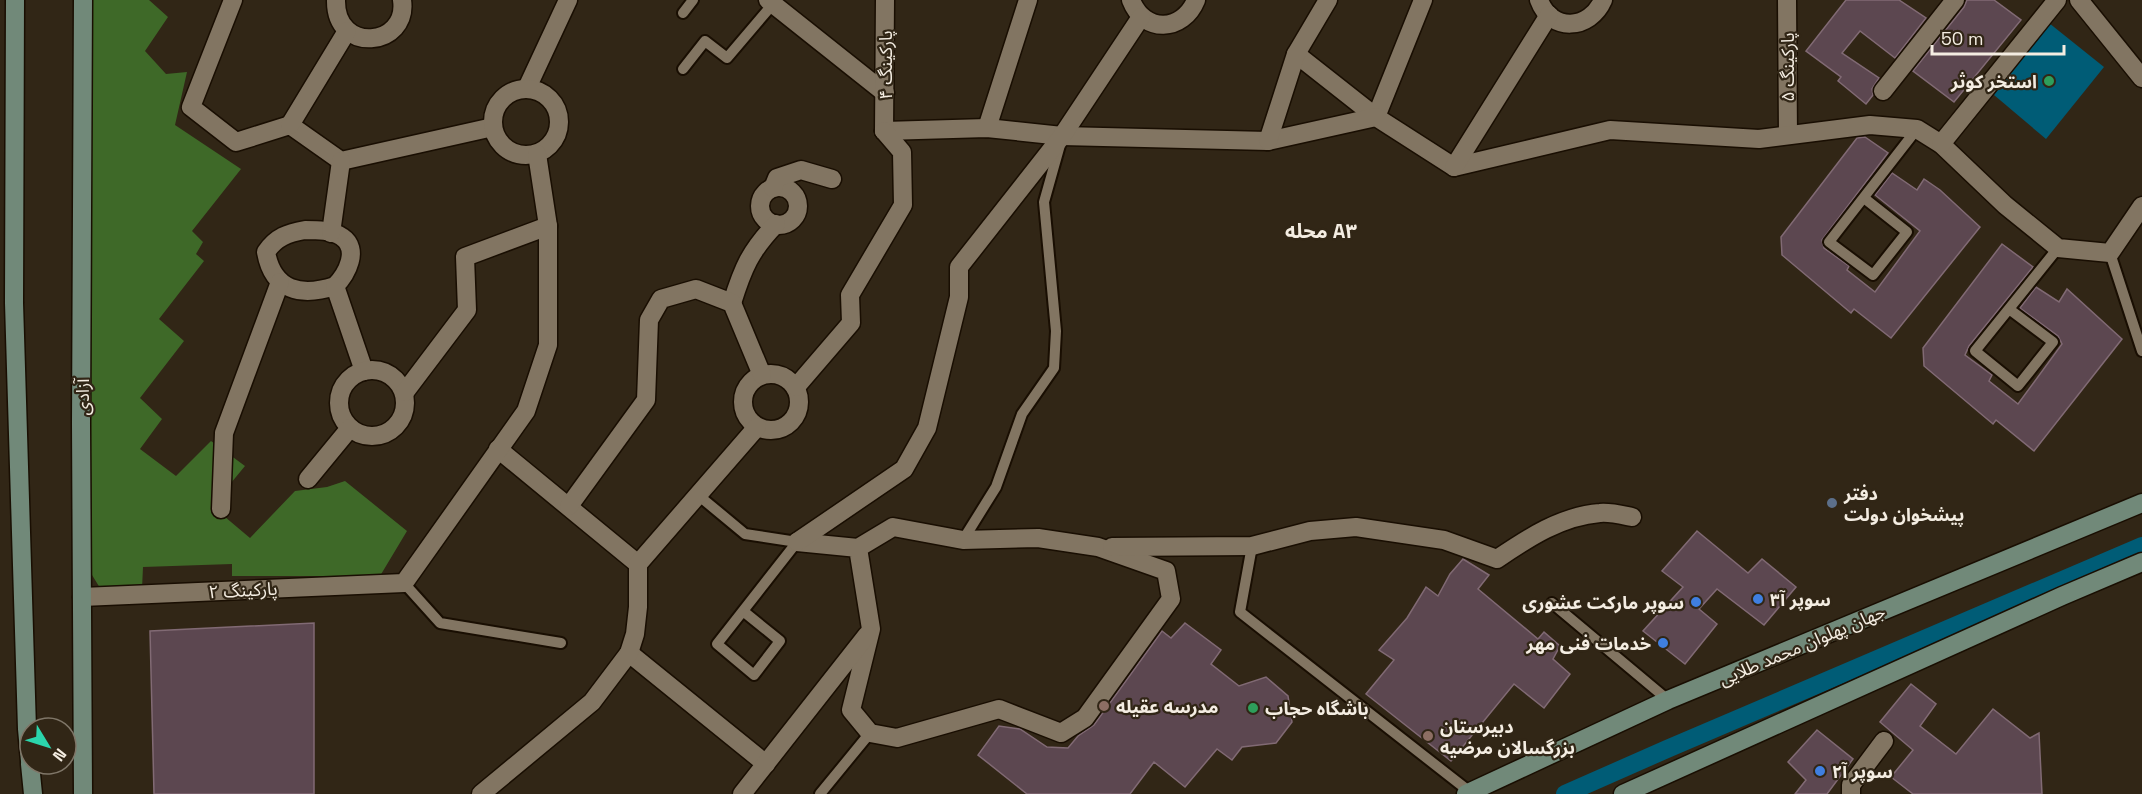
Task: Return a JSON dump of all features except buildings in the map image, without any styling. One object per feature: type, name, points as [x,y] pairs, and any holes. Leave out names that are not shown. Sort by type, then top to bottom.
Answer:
[{"type":"main road","points":[[15,0],[14,303],[27,716]]},
{"type":"main road","name":"آزادی","points":[[83,0],[83,794]]},
{"type":"main road","name":"جهان پهلوان محمد طلایی","points":[[1468,793],[1668,700],[2142,503]]},
{"type":"main road","points":[[1623,794],[2142,562]]},
{"type":"main road","points":[[31,776],[33,794]]},
{"type":"street","points":[[233,0],[191,107],[236,142],[290,125],[347,31]]},
{"type":"street","points":[[336,0],[339,22],[357,37],[368,39],[380,38],[397,25],[401,15],[402,0]]},
{"type":"street","points":[[527,88],[568,0]]},
{"type":"street","name":"پارکینگ ۴","points":[[884,131],[885,0]]},
{"type":"street","points":[[987,128],[1028,0]]},
{"type":"street","points":[[1131,0],[1141,17],[1151,23],[1163,25],[1185,18],[1196,0]]},
{"type":"street","points":[[1268,141],[1296,54],[1329,0]]},
{"type":"street","points":[[1376,117],[1423,0]]},
{"type":"street","points":[[1454,167],[1544,8],[1558,21],[1568,24],[1579,23],[1597,11],[1603,0]]},
{"type":"street","name":"پارکینگ ۵","points":[[1787,0],[1788,135]]},
{"type":"street","points":[[1883,91],[1955,0]]},
{"type":"street","points":[[1941,144],[2057,0]]},
{"type":"street","points":[[2079,0],[2142,78]]},
{"type":"street","points":[[771,2],[885,93]]},
{"type":"street","points":[[797,542],[904,469],[927,428],[959,297],[959,267],[1062,136],[1141,17]]},
{"type":"street","points":[[1296,54],[1376,117],[1454,167],[1610,130],[1759,140],[1870,125],[1917,129],[1941,144],[2005,205],[2058,248],[2110,254],[2142,206]]},
{"type":"street","points":[[527,88],[538,90],[554,102],[560,122],[554,140],[547,148],[537,154],[526,155],[514,153],[504,147],[493,127],[493,115],[505,95],[527,88]]},
{"type":"street","points":[[884,131],[987,128],[1062,136],[1268,141],[1376,117]]},
{"type":"street","points":[[290,125],[341,161],[493,127]]},
{"type":"street","points":[[796,387],[851,323],[850,295],[903,205],[902,152],[884,131]]},
{"type":"street","points":[[404,583],[526,411],[548,345],[548,226],[537,154]]},
{"type":"street","points":[[331,232],[341,161]]},
{"type":"street","points":[[773,188],[786,188],[795,195],[798,201],[798,208],[793,219],[776,224],[765,219],[760,207],[763,195],[773,188],[777,178],[801,170],[832,180]]},
{"type":"street","points":[[762,375],[732,303],[743,268],[759,242],[776,224]]},
{"type":"street","points":[[405,392],[467,310],[465,257],[548,226]]},
{"type":"street","points":[[305,230],[331,232],[348,242],[351,254],[346,274],[335,286],[299,291],[280,282],[271,272],[266,252],[279,237],[305,230]]},
{"type":"street","points":[[221,509],[224,433],[280,282]]},
{"type":"street","points":[[335,286],[364,370]]},
{"type":"street","points":[[569,506],[646,400],[649,320],[661,298],[696,289],[732,303]]},
{"type":"street","points":[[364,370],[381,370],[392,375],[400,382],[405,392],[404,414],[399,423],[391,431],[381,435],[359,434],[350,428],[339,409],[339,397],[343,387],[350,378],[364,370]]},
{"type":"street","points":[[771,373],[781,375],[796,387],[800,406],[797,415],[784,428],[766,430],[757,427],[745,414],[743,396],[753,379],[771,373]]},
{"type":"street","points":[[481,794],[591,702],[629,653],[635,634],[638,607],[638,564],[757,427]]},
{"type":"street","points":[[308,479],[350,428]]},
{"type":"street","points":[[498,449],[638,564]]},
{"type":"street","points":[[797,542],[858,548],[893,527],[963,540],[1038,538],[1098,547],[1252,546],[1310,531],[1356,527],[1444,540],[1497,559],[1528,538],[1561,522],[1600,513],[1632,517]]},
{"type":"street","points":[[858,548],[871,629],[851,710],[870,734],[897,738],[999,709],[1061,733],[1085,718],[1171,599],[1166,571],[1098,547]]},
{"type":"street","name":"پارکینگ ۲","points":[[82,597],[404,583]]},
{"type":"street","points":[[742,794],[871,629]]},
{"type":"street","points":[[629,653],[766,764]]},
{"type":"street","points":[[1851,794],[1851,785],[1884,741]]},
{"type":"lane","points":[[683,13],[693,0]]},
{"type":"lane","points":[[683,69],[705,40],[727,58],[771,2]]},
{"type":"lane","points":[[1864,198],[1908,232],[1873,275],[1829,242],[1917,129]]},
{"type":"lane","points":[[963,540],[996,487],[1022,414],[1054,368],[1056,331],[1044,202],[1062,136]]},
{"type":"lane","points":[[2009,309],[2053,342],[2018,386],[1976,351],[2009,309],[2058,248]]},
{"type":"lane","points":[[2110,254],[2142,351]]},
{"type":"lane","points":[[698,495],[745,534],[797,542],[717,645],[754,675],[780,641],[743,612]]},
{"type":"lane","points":[[1252,546],[1240,612],[1468,793]]},
{"type":"lane","points":[[404,583],[440,623],[561,643]]},
{"type":"lane","points":[[1552,603],[1668,700]]},
{"type":"lane","points":[[820,794],[870,734]]},
{"type":"green space","points":[[92,0],[149,0],[168,17],[145,51],[166,74],[187,72],[175,125],[241,169],[192,231],[203,242],[196,254],[204,261],[159,319],[184,341],[140,398],[162,419],[140,449],[176,476],[211,441],[245,466],[212,506],[250,538],[295,491],[327,487],[345,481],[407,531],[380,576],[232,576],[232,564],[143,567],[142,589],[100,588],[92,575],[90,331]]},
{"type":"water","name":"استخر کوثر","points":[[2049,23],[2104,67],[2046,139],[1994,95]]},
{"type":"waterway","points":[[1565,794],[2142,546]]},
{"type":"place","name":"استخر کوثر","points":[[2049,81]]},
{"type":"place","name":"دفتر پیشخوان دولت","points":[[1832,503]]},
{"type":"place","name":"سوپر آ۳","points":[[1758,599]]},
{"type":"place","name":"سوپر مارکت عشوری","points":[[1696,602]]},
{"type":"place","name":"خدمات فنی مهر","points":[[1663,643]]},
{"type":"place","name":"مدرسه عقیله","points":[[1104,706]]},
{"type":"place","name":"باشگاه حجاب","points":[[1253,708]]},
{"type":"place","name":"دبیرستان بزرگسالان مرضیه","points":[[1428,736]]},
{"type":"place","name":"سوپر آ۲","points":[[1820,771]]},
{"type":"district","name":"محله A۳","points":[[1321,231]]}]
